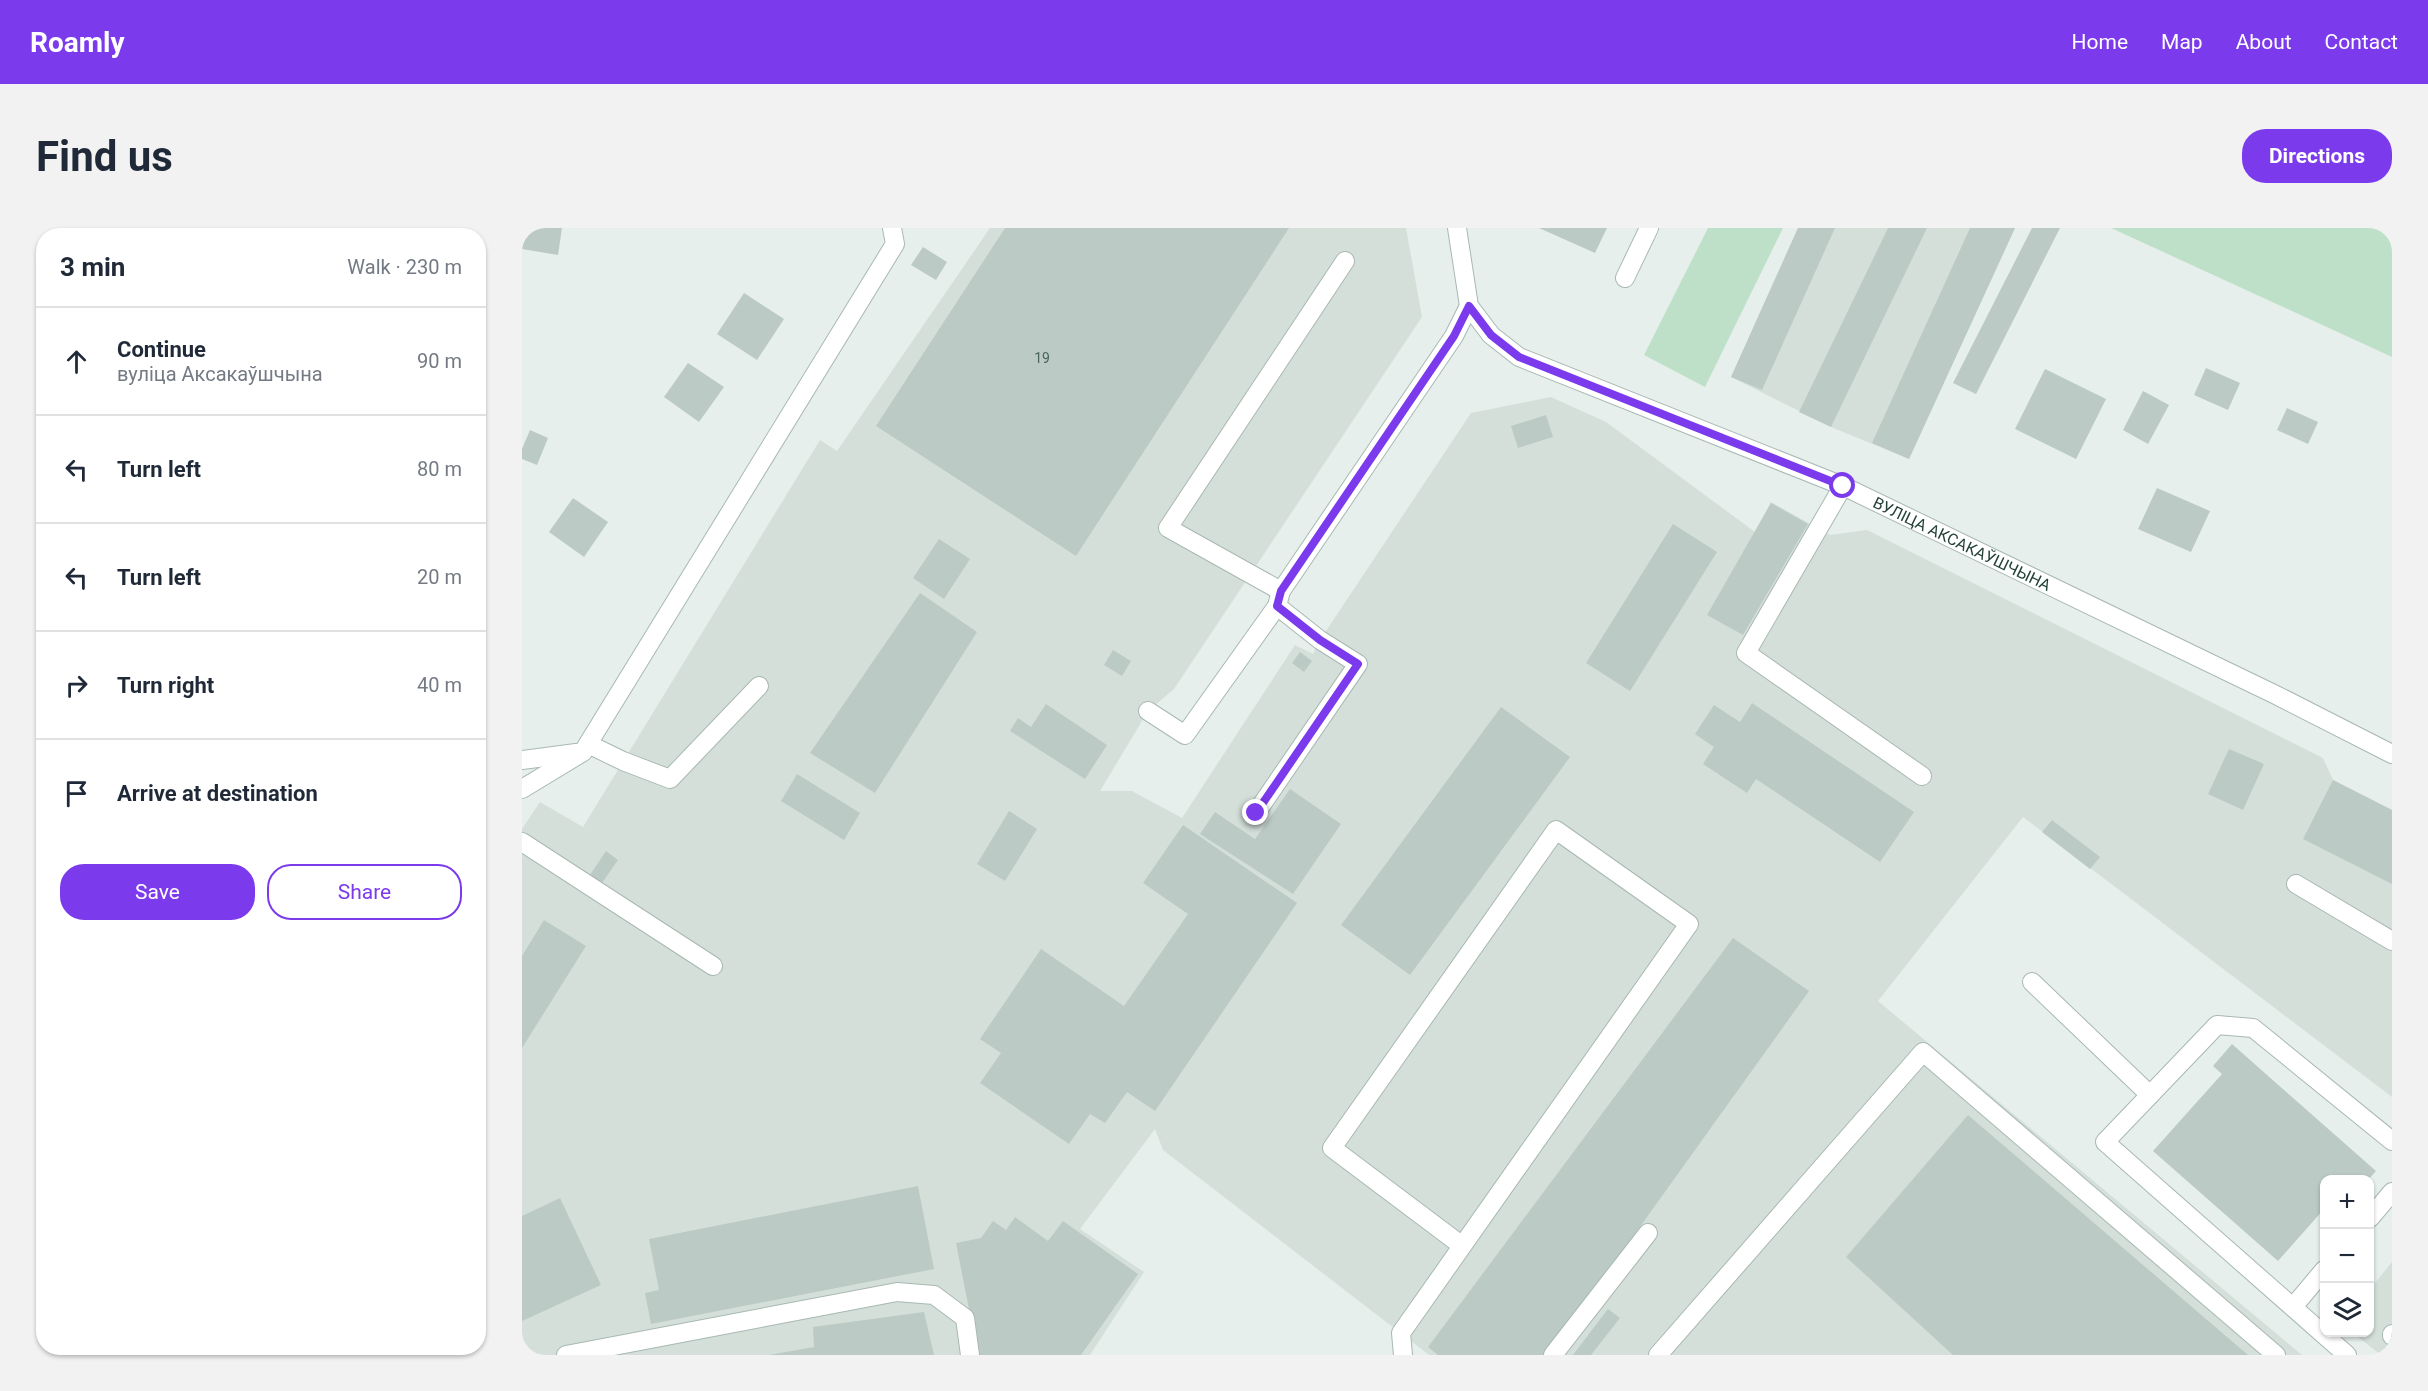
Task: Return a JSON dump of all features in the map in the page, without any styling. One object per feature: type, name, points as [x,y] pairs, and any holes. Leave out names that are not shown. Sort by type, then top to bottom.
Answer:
[{"type":"street","points":[[522,789],[586,748],[895,244],[892,228]]},
{"type":"street","points":[[1148,711],[1185,735],[1454,336],[1469,306],[1457,228]]},
{"type":"street","points":[[1625,278],[1648,228]]},
{"type":"street","points":[[1256,813],[1358,664],[1320,640],[1279,598],[1168,528],[1345,261]]},
{"type":"street","name":"ВУЛІЦА АКСАКАЎШЧЫНА","points":[[1469,306],[1491,335],[1519,357],[1843,486],[2276,695],[2392,754]]},
{"type":"street","points":[[1843,486],[1746,653],[1922,776]]},
{"type":"street","points":[[522,760],[586,748],[670,779],[759,686]]},
{"type":"street","points":[[1403,1355],[1401,1333],[1689,924],[1556,830],[1332,1148],[1461,1245]]},
{"type":"street","points":[[522,842],[713,966]]},
{"type":"street","points":[[2296,884],[2392,941]]},
{"type":"street","points":[[2032,982],[2150,1095]]},
{"type":"street","points":[[2347,1355],[2105,1142],[2217,1025],[2253,1028],[2392,1141]]},
{"type":"street","points":[[1658,1355],[1923,1052],[2276,1355]]},
{"type":"street","points":[[2374,1213],[2392,1192]]},
{"type":"street","points":[[1553,1355],[1648,1233]]},
{"type":"street","points":[[2293,1307],[2320,1276]]},
{"type":"street","points":[[566,1355],[897,1292],[934,1295],[965,1318],[970,1355]]},
{"type":"shaded area","points":[[990,228],[1406,228],[1422,317],[1174,689],[1148,711],[1100,791],[1132,791],[1182,818],[1295,645],[1313,654],[1320,640],[1471,413],[1551,397],[1606,422],[1755,532],[1771,502],[1830,535],[1867,530],[2323,758],[2333,780],[2392,810],[2392,1097],[2023,817],[1878,1001],[2302,1355],[1429,1355],[1163,1150],[1155,1129],[1080,1229],[1144,1272],[1090,1355],[522,1355],[522,829],[540,802],[583,827],[820,440],[837,451]]},
{"type":"shaded area","points":[[1798,228],[2015,228],[1909,459],[1831,427],[1731,377]]},
{"type":"shaded area","points":[[2392,1262],[2392,1355],[2381,1355],[2358,1337],[2374,1337],[2374,1284]]},
{"type":"green space","points":[[1708,228],[1783,228],[1705,387],[1644,355]]},
{"type":"green space","points":[[2111,228],[2392,228],[2392,357]]},
{"type":"building","points":[[522,228],[562,228],[558,255],[522,249]]},
{"type":"building","points":[[1005,228],[1289,228],[1076,556],[876,426]]},
{"type":"building","points":[[1539,228],[1607,228],[1595,253]]},
{"type":"building","points":[[1798,228],[1835,228],[1762,390],[1731,377]]},
{"type":"building","points":[[1888,228],[1927,228],[1831,427],[1799,412]]},
{"type":"building","points":[[1970,228],[2015,228],[1909,459],[1872,443]]},
{"type":"building","points":[[2032,228],[2060,228],[1976,394],[1953,383]]},
{"type":"building","points":[[923,247],[947,262],[936,280],[911,265]]},
{"type":"building","points":[[744,293],[784,319],[757,360],[717,334]]},
{"type":"building","points":[[688,363],[724,387],[699,422],[664,397]]},
{"type":"building","points":[[2206,368],[2240,383],[2228,410],[2194,395]]},
{"type":"building","points":[[2045,369],[2106,399],[2076,459],[2015,429]]},
{"type":"building","points":[[2143,391],[2169,405],[2148,444],[2123,430]]},
{"type":"building","points":[[2287,408],[2318,422],[2308,444],[2277,430]]},
{"type":"building","points":[[1546,415],[1553,437],[1518,448],[1511,426]]},
{"type":"building","points":[[530,430],[548,438],[537,465],[522,459],[522,449]]},
{"type":"building","points":[[2157,488],[2210,511],[2191,552],[2138,529]]},
{"type":"building","points":[[573,498],[608,522],[584,557],[549,532]]},
{"type":"building","points":[[1771,503],[1808,524],[1743,635],[1707,615]]},
{"type":"building","points":[[1673,524],[1717,552],[1630,691],[1586,663]]},
{"type":"building","points":[[939,539],[970,559],[944,599],[913,578]]},
{"type":"building","points":[[920,593],[977,632],[875,793],[810,753]]},
{"type":"building","points":[[1113,650],[1131,661],[1122,676],[1104,665]]},
{"type":"building","points":[[1300,652],[1312,661],[1304,672],[1292,663]]},
{"type":"building","points":[[1752,703],[1914,812],[1880,862],[1756,779],[1747,793],[1703,764],[1714,747],[1695,734],[1714,705],[1740,722]]},
{"type":"building","points":[[1046,704],[1107,745],[1085,779],[1010,731],[1018,718],[1031,727]]},
{"type":"building","points":[[1501,707],[1570,757],[1410,975],[1341,925]]},
{"type":"building","points":[[2229,749],[2264,764],[2243,810],[2208,794]]},
{"type":"building","points":[[797,774],[860,813],[844,840],[781,801]]},
{"type":"building","points":[[2333,780],[2392,810],[2392,884],[2303,839]]},
{"type":"building","points":[[1290,789],[1341,824],[1293,894],[1200,834],[1215,812],[1255,839]]},
{"type":"building","points":[[1009,811],[1037,829],[1005,881],[977,864]]},
{"type":"building","points":[[2052,820],[2100,857],[2090,869],[2042,832]]},
{"type":"building","points":[[1183,825],[1297,903],[1155,1111],[1127,1092],[1105,1123],[1090,1114],[1069,1144],[980,1083],[1001,1053],[980,1039],[1041,949],[1124,1006],[1188,914],[1143,883]]},
{"type":"building","points":[[606,851],[618,860],[602,883],[590,875]]},
{"type":"building","points":[[544,920],[586,946],[522,1048],[522,956]]},
{"type":"building","points":[[1733,938],[1809,991],[1548,1355],[1438,1355],[1428,1347]]},
{"type":"building","points":[[2232,1044],[2376,1171],[2372,1175],[2320,1175],[2320,1214],[2278,1261],[2153,1151],[2222,1074],[2213,1066]]},
{"type":"building","points":[[1968,1115],[2248,1355],[1953,1355],[1846,1257]]},
{"type":"building","points":[[918,1186],[934,1269],[651,1324],[645,1293],[659,1290],[649,1239]]},
{"type":"building","points":[[560,1198],[601,1285],[522,1321],[522,1216]]},
{"type":"building","points":[[1015,1217],[1048,1241],[1063,1221],[1138,1274],[1081,1355],[978,1355],[956,1243],[981,1238],[993,1221],[1006,1230]]},
{"type":"building","points":[[1608,1309],[1620,1318],[1591,1355],[1573,1355]]},
{"type":"building","points":[[924,1312],[934,1355],[769,1355],[814,1347],[813,1327]]},
{"type":"route","points":[[1256,813],[1358,664],[1320,640],[1277,606],[1281,591],[1454,336],[1469,306],[1491,335],[1519,357],[1843,486]]}]
